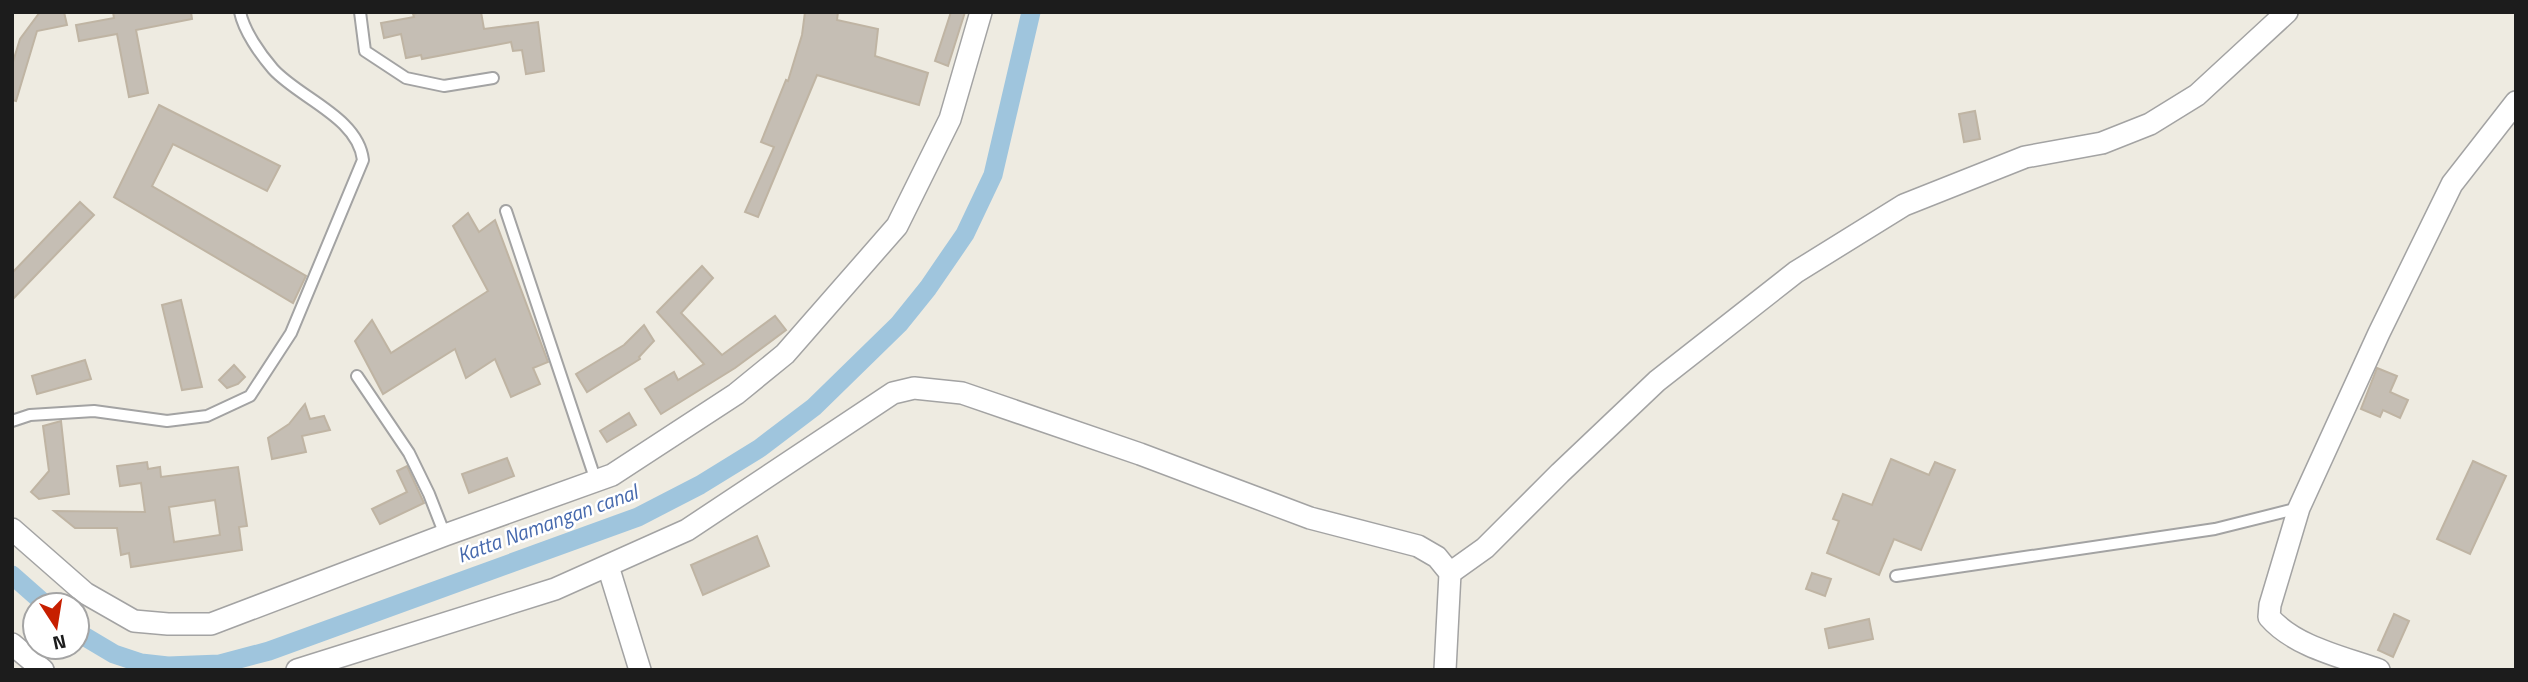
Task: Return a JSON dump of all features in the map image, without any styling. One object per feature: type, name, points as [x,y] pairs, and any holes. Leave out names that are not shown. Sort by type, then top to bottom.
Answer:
[{"type":"street","points":[[12,528],[85,593],[134,621],[211,624],[612,475],[736,394],[785,354],[897,226],[950,119],[981,12]]},
{"type":"street","points":[[1450,573],[1485,548],[1560,472],[1657,381],[1796,272],[1904,205],[2025,157],[2102,143],[2150,124],[2197,95],[2287,12]]},
{"type":"street","points":[[2379,670],[2307,644],[2278,628],[2269,617],[2270,605],[2300,508],[2379,333],[2452,184],[2516,102]]},
{"type":"street","points":[[297,670],[555,589],[687,530],[893,393],[914,388],[962,393],[1127,450],[1310,518],[1418,546],[1437,557],[1450,573],[1445,670]]},
{"type":"street","points":[[608,566],[640,670]]},
{"type":"street","points":[[12,644],[43,670]]},
{"type":"lane","points":[[12,421],[30,415],[94,411],[167,421],[208,416],[250,396],[290,333],[363,160],[361,146],[351,132],[274,70],[243,24],[240,12]]},
{"type":"lane","points":[[360,12],[366,51],[406,78],[444,86],[493,78]]},
{"type":"lane","points":[[506,211],[596,481]]},
{"type":"lane","points":[[357,376],[409,453],[445,535]]},
{"type":"lane","points":[[1896,576],[2215,529],[2300,508]]},
{"type":"building","points":[[40,12],[64,12],[67,25],[37,31],[16,101],[12,100],[12,65],[20,39]]},
{"type":"building","points":[[113,12],[191,12],[192,19],[136,30],[148,93],[129,97],[117,34],[79,41],[76,25],[114,18]]},
{"type":"building","points":[[481,12],[484,29],[538,22],[544,71],[526,74],[522,50],[513,51],[511,42],[422,59],[421,55],[406,58],[401,34],[384,38],[381,23],[414,17],[413,14]]},
{"type":"building","points":[[805,12],[838,12],[837,20],[878,29],[875,56],[928,73],[919,105],[817,75],[758,217],[745,212],[774,147],[761,142],[786,80],[788,81],[802,35]]},
{"type":"building","points":[[951,12],[965,12],[948,66],[935,61]]},
{"type":"building","points":[[159,105],[280,166],[267,191],[173,144],[152,186],[306,276],[293,303],[114,197]]},
{"type":"building","points":[[1975,111],[1980,139],[1964,142],[1959,114]]},
{"type":"building","points":[[80,202],[94,215],[12,300],[12,273]]},
{"type":"building","points":[[468,213],[479,232],[495,220],[548,362],[533,368],[540,384],[511,397],[495,359],[466,378],[455,349],[383,394],[355,341],[372,320],[391,353],[488,291],[453,226]]},
{"type":"building","points":[[702,266],[713,278],[681,313],[722,355],[775,316],[786,330],[735,368],[661,414],[645,389],[674,372],[678,380],[704,364],[657,312]]},
{"type":"building","points":[[181,300],[202,387],[182,390],[162,305]]},
{"type":"building","points":[[644,325],[654,341],[640,359],[587,392],[576,374],[624,345]]},
{"type":"building","points":[[85,360],[91,379],[37,394],[32,376]]},
{"type":"building","points":[[234,365],[245,377],[238,384],[227,388],[219,380]]},
{"type":"building","points":[[2377,368],[2397,376],[2390,392],[2408,400],[2400,418],[2383,410],[2380,417],[2361,409]]},
{"type":"building","points":[[305,404],[310,419],[324,416],[330,430],[302,436],[306,452],[272,459],[268,438],[289,424]]},
{"type":"building","points":[[629,413],[636,425],[607,442],[600,431]]},
{"type":"building","points":[[61,421],[69,494],[39,499],[31,492],[49,471],[43,426]]},
{"type":"building","points":[[507,458],[514,476],[469,493],[462,474]]},
{"type":"building","points":[[1891,459],[1929,475],[1935,462],[1955,470],[1921,550],[1894,539],[1879,575],[1827,553],[1839,521],[1833,519],[1843,494],[1872,505]]},
{"type":"building","points":[[2473,461],[2506,476],[2470,554],[2437,539]]},
{"type":"building","points":[[147,462],[148,469],[160,467],[161,477],[238,467],[247,526],[239,527],[242,550],[131,567],[129,553],[121,555],[117,528],[75,528],[54,511],[145,512],[141,483],[120,486],[117,466]],"holes":[[[215,500],[220,535],[174,542],[169,507]]]},
{"type":"building","points":[[407,466],[424,503],[380,524],[372,509],[407,492],[397,471]]},
{"type":"building","points":[[757,536],[769,566],[703,595],[691,565]]},
{"type":"building","points":[[1812,573],[1831,579],[1825,596],[1806,589]]},
{"type":"building","points":[[2394,614],[2409,621],[2393,657],[2378,650]]},
{"type":"building","points":[[1869,619],[1873,639],[1829,648],[1825,629]]},
{"type":"waterway","name":"Katta Namangan canal","points":[[91,640],[114,654],[141,663],[168,666],[220,664],[269,651],[638,517],[700,485],[760,448],[814,407],[899,324],[965,234],[993,175],[1031,12]]},
{"type":"waterway","name":"Katta Namangan canal","points":[[12,575],[30,591]]}]
